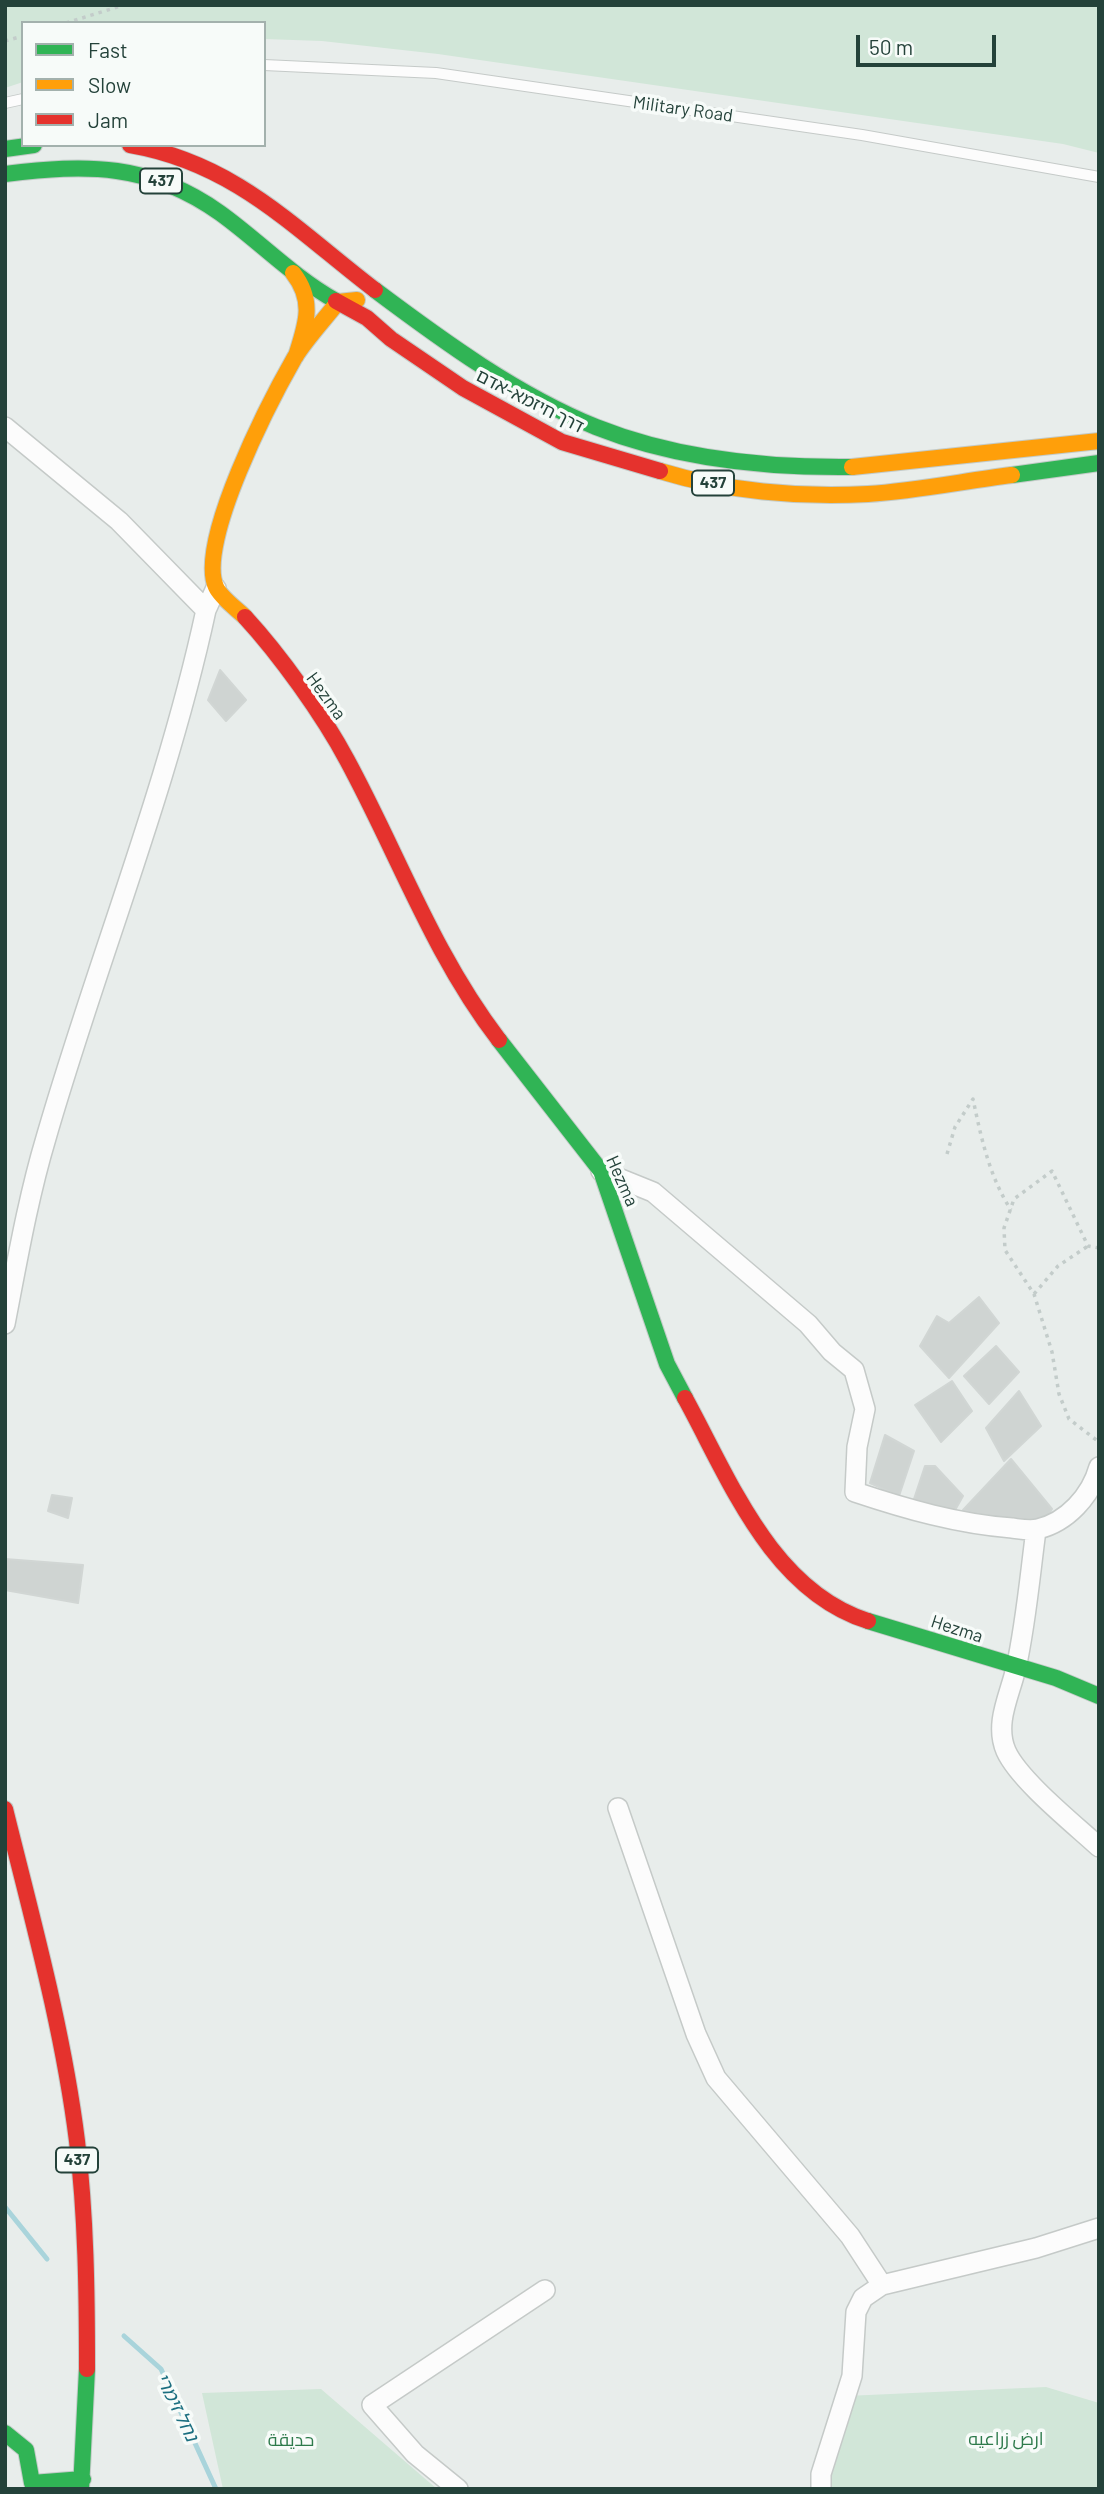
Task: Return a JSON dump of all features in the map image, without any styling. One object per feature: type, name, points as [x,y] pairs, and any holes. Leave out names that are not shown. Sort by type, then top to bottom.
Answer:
[{"type":"main road","name":"דרך חיזמא-אדם","points":[[138,147],[183,158],[227,178],[325,249],[390,301],[518,385],[566,413],[623,437],[688,452],[793,466],[892,465],[992,450],[1099,441]]},
{"type":"main road","name":"דרך חיזמא-אדם","points":[[5,174],[54,168],[117,169],[176,185],[220,213],[291,270],[338,302],[368,318],[391,339],[463,388],[562,442],[692,481],[787,493],[868,494],[1099,463]]},
{"type":"main road","points":[[325,249],[338,302]]},
{"type":"main road","points":[[216,588],[211,566],[222,516],[244,458],[296,356],[308,317],[309,296],[305,285],[291,270]]},
{"type":"main road","points":[[338,302],[390,301]]},
{"type":"main road","points":[[296,356],[338,302]]},
{"type":"main road","points":[[314,333],[330,320],[343,316],[368,318]]},
{"type":"main road","name":"Hezma","points":[[216,588],[248,620],[315,709],[347,759],[434,941],[476,1010],[601,1171],[667,1364],[753,1523],[783,1563],[822,1600],[843,1610],[1016,1668],[1056,1678],[1099,1696]]},
{"type":"main road","name":"437","points":[[5,1809],[38,1940],[74,2115],[85,2258],[88,2361],[82,2484]]},
{"type":"main road","name":"437","points":[[5,1818],[12,1838]]},
{"type":"main road","points":[[5,2433],[26,2450],[32,2483],[82,2484]]},
{"type":"street","points":[[5,427],[119,521],[206,610]]},
{"type":"street","points":[[5,1324],[45,1140],[119,918],[139,845],[167,770],[206,610],[216,588]]},
{"type":"street","points":[[601,1171],[653,1192],[669,1209],[808,1324],[832,1352],[854,1370],[865,1409],[857,1447],[855,1492],[908,1509],[982,1526],[1036,1530],[1067,1518],[1096,1479],[1099,1467]]},
{"type":"street","points":[[1036,1530],[1016,1668],[1002,1722],[1001,1737],[1007,1753],[1019,1771],[1099,1847]]},
{"type":"street","points":[[618,1808],[696,2034],[716,2078],[850,2236],[882,2285]]},
{"type":"street","points":[[821,2489],[821,2474],[852,2375],[856,2312],[863,2298],[882,2285],[1036,2248],[1099,2228]]},
{"type":"street","points":[[458,2489],[415,2454],[372,2405],[545,2290]]},
{"type":"lane","name":"Military Road","points":[[266,65],[436,73],[863,135],[1099,177]]},
{"type":"path","points":[[72,21],[124,5]]},
{"type":"path","points":[[947,1154],[954,1127],[973,1098],[983,1145],[999,1193],[1011,1210]]},
{"type":"path","points":[[1088,1246],[1052,1171],[1014,1199],[1004,1228],[1005,1250],[1034,1294],[1052,1352],[1059,1394],[1069,1419],[1099,1442]]},
{"type":"path","points":[[1034,1294],[1058,1266],[1088,1246],[1099,1248]]},
{"type":"green space","points":[[5,5],[1099,5],[1099,153],[1063,144],[438,54],[322,41],[266,39],[266,21],[21,21],[21,83],[5,88]]},
{"type":"green space","name":"ارض زراعيه","points":[[1046,2387],[1099,2403],[1099,2489],[824,2489],[846,2396]]},
{"type":"green space","name":"حديقة","points":[[321,2389],[437,2489],[223,2489],[202,2393]]},
{"type":"building","points":[[220,670],[246,700],[226,721],[208,700]]},
{"type":"building","points":[[979,1297],[999,1323],[949,1378],[920,1346],[937,1316],[949,1323]]},
{"type":"building","points":[[996,1346],[1019,1372],[989,1404],[964,1376]]},
{"type":"building","points":[[952,1381],[972,1411],[941,1442],[915,1405]]},
{"type":"building","points":[[1019,1391],[1041,1426],[1004,1461],[986,1428]]},
{"type":"building","points":[[885,1435],[914,1451],[899,1496],[870,1483]]},
{"type":"building","points":[[1011,1459],[1052,1509],[1043,1523],[1000,1521],[963,1510]]},
{"type":"building","points":[[925,1466],[935,1466],[963,1496],[954,1512],[913,1502]]},
{"type":"building","points":[[52,1495],[72,1498],[68,1518],[48,1511]]},
{"type":"building","points":[[5,1559],[83,1565],[78,1603],[5,1590]]},
{"type":"waterway","name":"נחל זימרי","points":[[5,2207],[47,2259]]},
{"type":"waterway","name":"נחל זימרי","points":[[124,2336],[161,2369],[216,2489]]},
{"type":"traffic: fast","points":[[5,149],[21,147]]},
{"type":"traffic: fast","points":[[5,174],[91,169],[143,176],[168,184],[220,213],[305,281],[336,301]]},
{"type":"traffic: fast","points":[[375,290],[509,383],[596,427],[626,438],[690,454],[787,466],[852,467]]},
{"type":"traffic: fast","points":[[1012,475],[1099,463]]},
{"type":"traffic: fast","points":[[499,1040],[601,1171],[667,1364],[685,1398]]},
{"type":"traffic: fast","points":[[868,1621],[1056,1678],[1099,1696]]},
{"type":"traffic: fast","points":[[81,2489],[87,2369]]},
{"type":"traffic: fast","points":[[5,2433],[26,2450],[32,2483],[83,2479]]},
{"type":"traffic: slow","points":[[293,273],[300,283],[306,303],[303,334],[296,356]]},
{"type":"traffic: slow","points":[[245,617],[216,587],[213,566],[226,506],[254,437],[295,357],[338,302],[357,300]]},
{"type":"traffic: slow","points":[[852,467],[1099,441]]},
{"type":"traffic: slow","points":[[660,471],[710,484],[816,495],[886,493],[1012,475]]},
{"type":"traffic: jam","points":[[138,147],[167,154],[232,182],[290,222],[375,290]]},
{"type":"traffic: jam","points":[[336,301],[367,318],[391,339],[463,388],[562,442],[660,471]]},
{"type":"traffic: jam","points":[[245,617],[286,667],[337,742],[435,938],[499,1040]]},
{"type":"traffic: jam","points":[[685,1398],[737,1496],[779,1558],[805,1585],[834,1606],[868,1621]]},
{"type":"traffic: jam","points":[[5,1809],[46,1974],[71,2099],[84,2226],[87,2369]]}]
